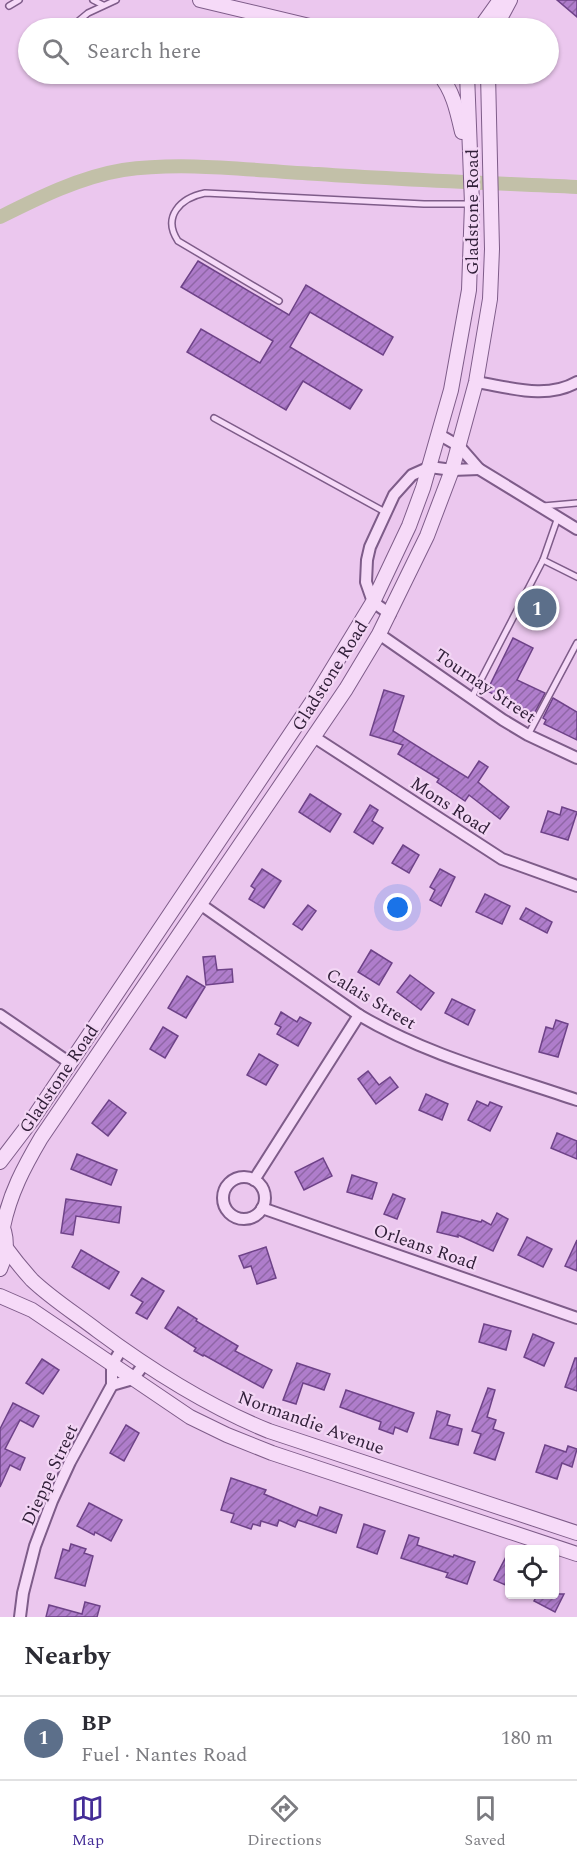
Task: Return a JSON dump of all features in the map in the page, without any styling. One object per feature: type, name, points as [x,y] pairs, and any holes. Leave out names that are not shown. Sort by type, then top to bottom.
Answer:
[{"type":"street","points":[[200,0],[276,18]]},
{"type":"street","points":[[487,18],[500,0]]},
{"type":"street","points":[[500,18],[510,0]]},
{"type":"street","points":[[447,84],[455,102],[470,170]]},
{"type":"street","name":"Gladstone Road","points":[[0,1162],[32,1120],[288,739],[373,602],[409,526],[430,467],[451,390],[469,290],[472,198],[467,84]]},
{"type":"street","name":"Gladstone Road","points":[[2,1224],[22,1171],[77,1085],[324,722],[379,634],[428,536],[452,470],[476,382],[490,299],[492,249],[488,84]]},
{"type":"street","points":[[457,364],[478,367]]},
{"type":"street","points":[[476,382],[537,392],[558,390],[577,382]]},
{"type":"street","points":[[451,390],[457,394],[472,396]]},
{"type":"street","points":[[438,434],[459,446],[479,469],[577,529]]},
{"type":"street","points":[[390,614],[373,602],[366,582],[370,546],[385,512],[403,483],[412,475],[430,467],[452,470],[479,469]]},
{"type":"street","name":"Tournay Street","points":[[379,634],[503,720],[528,735],[577,758]]},
{"type":"street","points":[[352,637],[370,649]]},
{"type":"street","points":[[306,711],[324,722]]},
{"type":"street","name":"Mons Road","points":[[314,737],[502,859],[577,886]]},
{"type":"street","points":[[288,739],[305,749]]},
{"type":"street","points":[[193,879],[209,890]]},
{"type":"street","name":"Calais Street","points":[[200,904],[359,1015],[417,1045],[577,1100]]},
{"type":"street","points":[[174,906],[180,914],[190,917]]},
{"type":"street","points":[[0,1015],[66,1068],[66,1080],[77,1085]]},
{"type":"street","points":[[254,1180],[359,1015]]},
{"type":"street","points":[[79,1049],[94,1060]]},
{"type":"street","points":[[242,1177],[254,1180],[264,1195],[262,1208],[253,1216],[241,1218],[230,1214],[224,1203],[224,1191],[231,1181],[242,1177]]},
{"type":"street","name":"Orleans Road","points":[[262,1208],[577,1318]]},
{"type":"street","points":[[0,1269],[6,1248],[2,1224]]},
{"type":"street","name":"Normandie Avenue","points":[[6,1248],[44,1290],[144,1364],[210,1404],[269,1431],[577,1533]]},
{"type":"street","points":[[0,1296],[32,1310],[190,1417],[249,1444],[574,1553],[577,1533]]},
{"type":"street","points":[[112,1365],[122,1348]]},
{"type":"street","points":[[112,1385],[133,1379],[144,1364]]},
{"type":"street","name":"Dieppe Street","points":[[20,1617],[23,1593],[35,1546],[70,1462],[112,1385],[112,1365]]},
{"type":"lane","points":[[9,6],[19,0]]},
{"type":"lane","points":[[93,0],[103,5]]},
{"type":"lane","points":[[82,18],[116,0]]},
{"type":"lane","points":[[279,301],[178,241],[171,231],[171,219],[183,202],[194,195],[205,193],[424,204],[472,198]]},
{"type":"lane","points":[[214,418],[385,512]]},
{"type":"lane","points":[[540,506],[577,503]]},
{"type":"lane","points":[[472,697],[543,560],[558,517]]},
{"type":"lane","points":[[543,560],[577,577]]},
{"type":"lane","points":[[528,735],[577,643]]},
{"type":"building","points":[[557,0],[577,0],[577,17]]},
{"type":"building","points":[[198,261],[289,315],[306,285],[393,337],[383,355],[310,312],[290,347],[362,390],[350,409],[303,381],[286,410],[187,352],[201,329],[260,363],[273,341],[181,287]]},
{"type":"building","points":[[513,638],[533,648],[517,680],[545,693],[534,714],[487,691]]},
{"type":"building","points":[[384,690],[404,696],[393,731],[468,778],[479,761],[488,767],[478,782],[509,807],[500,819],[469,795],[465,801],[437,782],[439,779],[398,754],[403,745],[370,735]]},
{"type":"building","points":[[553,698],[577,712],[577,740],[544,724],[546,720],[543,718]]},
{"type":"building","points":[[310,794],[341,814],[330,832],[299,812]]},
{"type":"building","points":[[370,805],[378,810],[372,821],[383,828],[373,844],[354,832]]},
{"type":"building","points":[[562,807],[577,812],[568,840],[541,832],[548,811],[560,815]]},
{"type":"building","points":[[403,845],[419,855],[409,873],[392,863]]},
{"type":"building","points":[[262,869],[281,881],[264,908],[249,899],[255,889],[251,886]]},
{"type":"building","points":[[440,869],[455,877],[441,906],[430,900],[435,890],[430,887]]},
{"type":"building","points":[[485,894],[510,906],[502,924],[476,912]]},
{"type":"building","points":[[308,905],[316,911],[302,930],[293,924]]},
{"type":"building","points":[[526,908],[552,922],[547,933],[520,919]]},
{"type":"building","points":[[371,950],[392,963],[379,985],[358,972]]},
{"type":"building","points":[[215,956],[217,970],[232,969],[233,982],[206,985],[203,957]]},
{"type":"building","points":[[410,975],[434,993],[421,1010],[397,992]]},
{"type":"building","points":[[187,976],[205,987],[186,1018],[168,1008]]},
{"type":"building","points":[[452,999],[475,1010],[468,1025],[445,1013]]},
{"type":"building","points":[[281,1012],[297,1022],[300,1017],[311,1023],[298,1046],[277,1034],[281,1027],[275,1024]]},
{"type":"building","points":[[556,1020],[568,1024],[558,1057],[539,1052],[546,1027],[553,1029]]},
{"type":"building","points":[[163,1027],[178,1036],[165,1058],[150,1049]]},
{"type":"building","points":[[259,1054],[278,1065],[266,1085],[247,1075]]},
{"type":"building","points":[[368,1071],[379,1085],[390,1077],[398,1087],[376,1104],[358,1079]]},
{"type":"building","points":[[426,1094],[448,1104],[442,1120],[419,1110]]},
{"type":"building","points":[[109,1100],[126,1113],[108,1136],[92,1123]]},
{"type":"building","points":[[477,1101],[488,1106],[490,1102],[502,1107],[490,1131],[468,1120]]},
{"type":"building","points":[[557,1133],[577,1141],[577,1159],[551,1148]]},
{"type":"building","points":[[77,1154],[117,1170],[111,1185],[71,1169]]},
{"type":"building","points":[[323,1158],[332,1176],[304,1190],[295,1172]]},
{"type":"building","points":[[352,1175],[377,1183],[372,1199],[347,1192]]},
{"type":"building","points":[[393,1194],[405,1199],[397,1219],[384,1214]]},
{"type":"building","points":[[66,1199],[121,1207],[119,1223],[76,1216],[73,1235],[61,1233]]},
{"type":"building","points":[[442,1212],[481,1222],[482,1220],[491,1225],[497,1213],[508,1219],[493,1251],[458,1235],[458,1237],[437,1232]]},
{"type":"building","points":[[527,1237],[552,1249],[543,1267],[518,1255]]},
{"type":"building","points":[[577,1240],[577,1271],[565,1266]]},
{"type":"building","points":[[266,1247],[276,1278],[257,1284],[251,1266],[244,1268],[239,1256]]},
{"type":"building","points":[[81,1250],[119,1272],[109,1289],[72,1267]]},
{"type":"building","points":[[142,1278],[164,1291],[147,1319],[136,1313],[143,1302],[131,1295]]},
{"type":"building","points":[[178,1307],[197,1319],[196,1321],[238,1346],[235,1351],[272,1370],[263,1388],[194,1351],[196,1348],[165,1328]]},
{"type":"building","points":[[484,1324],[511,1331],[506,1350],[479,1342]]},
{"type":"building","points":[[533,1334],[554,1343],[544,1366],[524,1357]]},
{"type":"building","points":[[575,1358],[577,1358],[577,1391],[565,1387]]},
{"type":"building","points":[[42,1359],[59,1370],[43,1394],[26,1383]]},
{"type":"building","points":[[297,1363],[330,1374],[324,1390],[303,1383],[296,1404],[283,1400]]},
{"type":"building","points":[[488,1388],[495,1390],[487,1417],[496,1420],[493,1429],[504,1433],[495,1460],[474,1453],[481,1434],[472,1431]]},
{"type":"building","points":[[346,1390],[414,1413],[407,1432],[395,1427],[393,1434],[379,1429],[381,1422],[340,1407]]},
{"type":"building","points":[[13,1403],[39,1416],[33,1427],[20,1420],[5,1449],[25,1458],[20,1470],[10,1465],[0,1487],[0,1429]]},
{"type":"building","points":[[437,1411],[450,1415],[447,1425],[462,1429],[458,1445],[430,1438]]},
{"type":"building","points":[[126,1425],[139,1433],[124,1461],[110,1453]]},
{"type":"building","points":[[545,1445],[566,1452],[568,1446],[577,1449],[572,1467],[562,1463],[557,1479],[536,1472]]},
{"type":"building","points":[[231,1478],[266,1490],[264,1494],[317,1516],[320,1507],[342,1515],[336,1533],[298,1520],[295,1527],[279,1520],[277,1526],[261,1521],[260,1526],[253,1524],[251,1529],[231,1522],[234,1514],[221,1510]]},
{"type":"building","points":[[89,1503],[122,1520],[111,1541],[77,1526]]},
{"type":"building","points":[[364,1524],[385,1531],[377,1554],[357,1547]]},
{"type":"building","points":[[409,1535],[419,1538],[417,1545],[475,1562],[467,1584],[446,1577],[448,1573],[401,1558]]},
{"type":"building","points":[[71,1544],[86,1549],[84,1553],[93,1556],[85,1586],[55,1578],[63,1549],[69,1551]]},
{"type":"building","points":[[505,1559],[505,1585],[494,1580]]},
{"type":"building","points":[[559,1594],[564,1594],[555,1612],[534,1601],[535,1599],[559,1599]]},
{"type":"building","points":[[85,1602],[100,1606],[97,1617],[46,1617],[49,1605],[82,1614]]},
{"type":"waterway","points":[[0,217],[75,183],[107,173],[147,167],[220,168],[577,187]]},
{"type":"place","name":"BP","points":[[537,608]]}]
